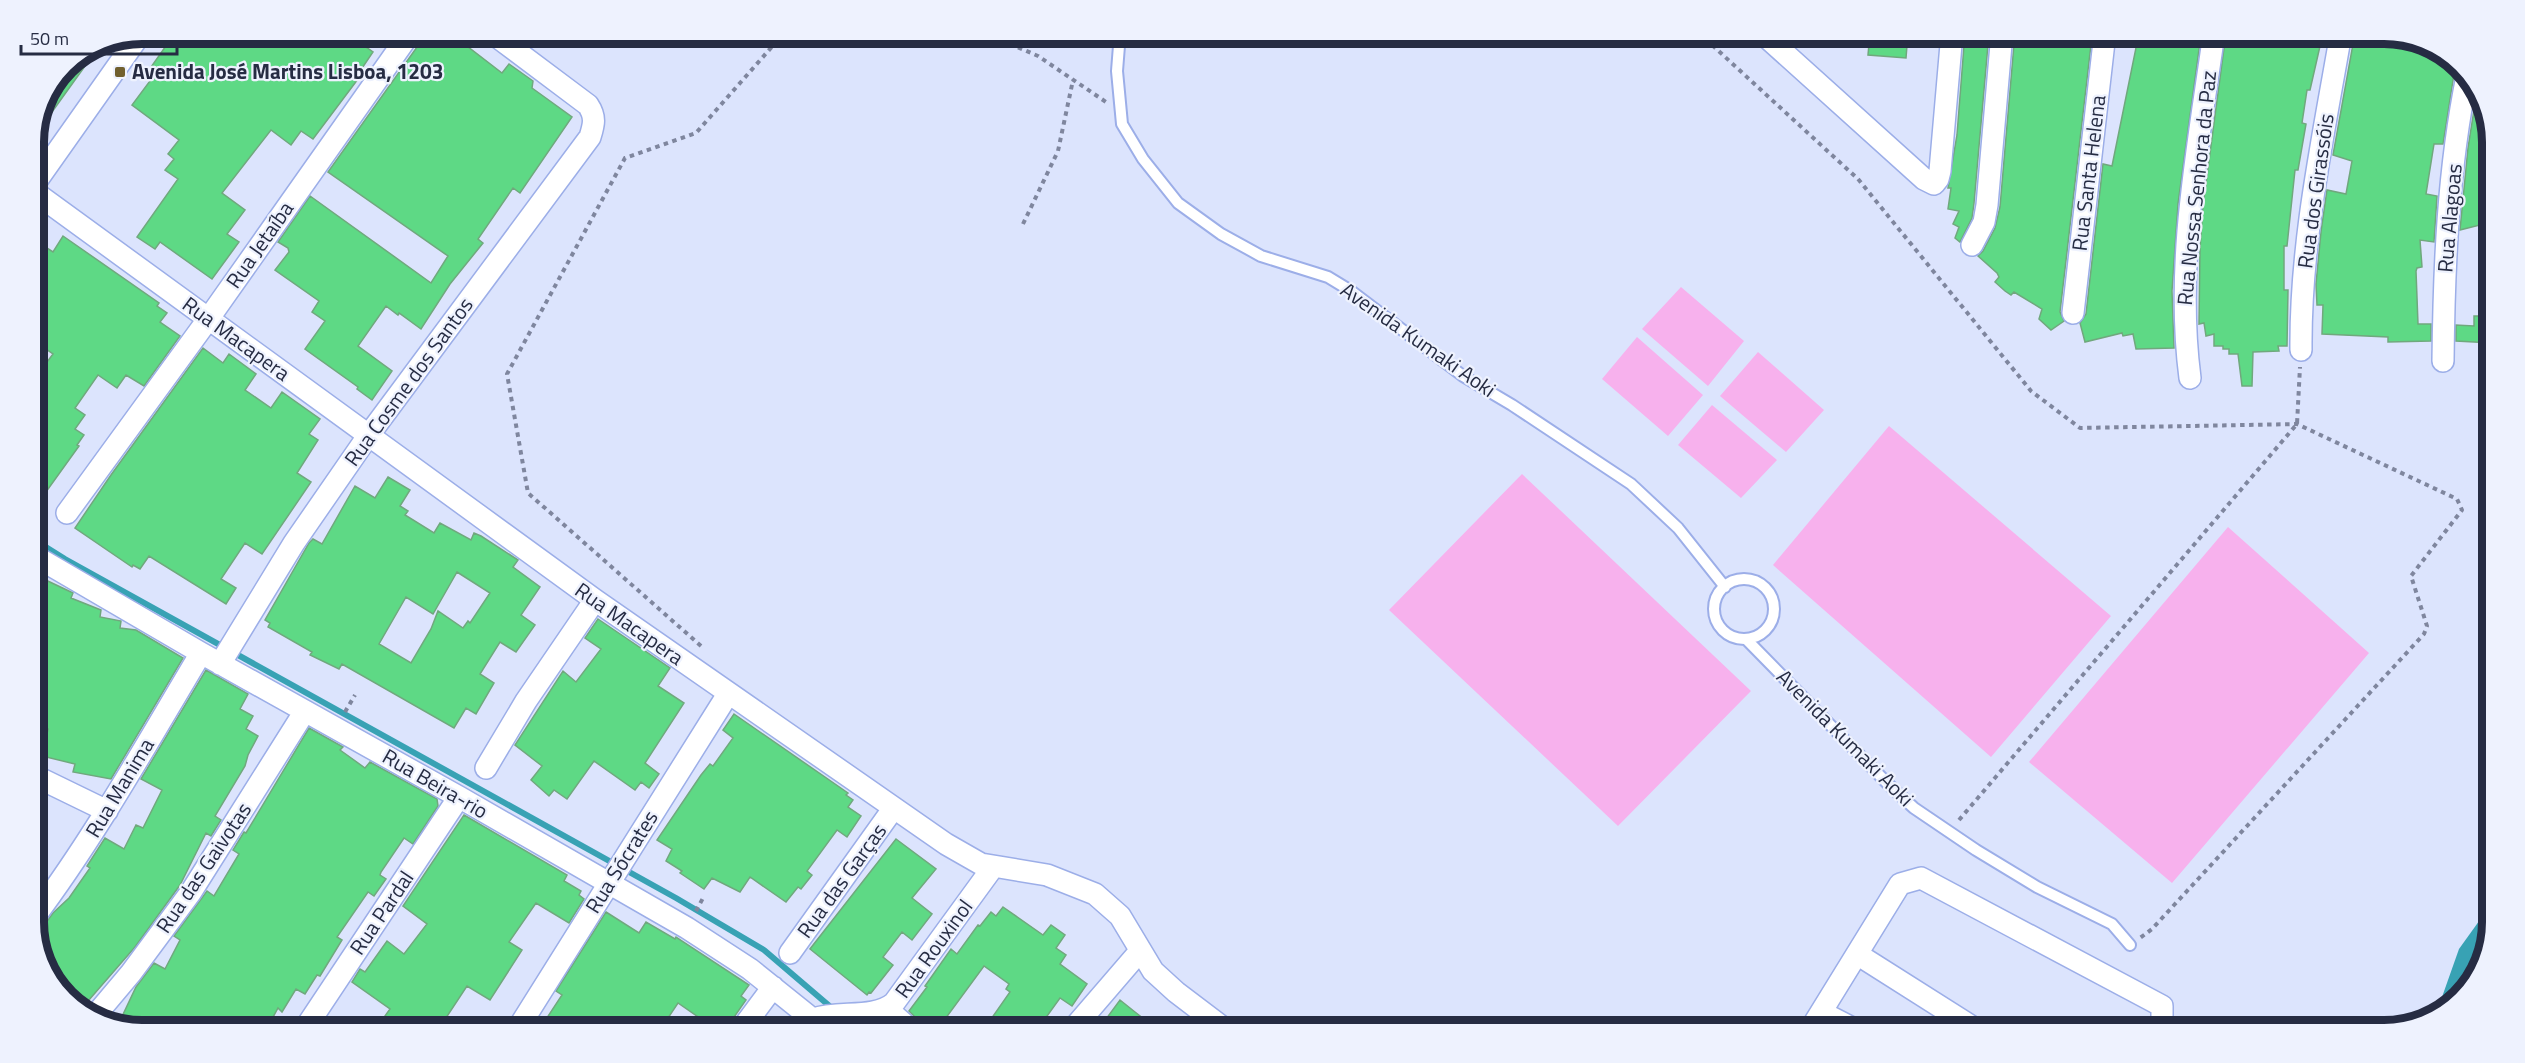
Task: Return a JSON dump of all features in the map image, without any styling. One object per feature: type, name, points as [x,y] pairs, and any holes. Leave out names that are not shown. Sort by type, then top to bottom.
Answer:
[{"type":"street","points":[[44,170],[133,44]]},
{"type":"street","name":"Rua Jetaíba","points":[[67,513],[209,318],[402,44]]},
{"type":"street","name":"Rua Cosme dos Santos","points":[[223,659],[294,543],[368,436],[590,137],[594,115],[588,105],[507,44]]},
{"type":"street","points":[[1773,44],[1924,179],[1934,184],[1938,179],[1951,44]]},
{"type":"street","points":[[1972,245],[1979,234],[1987,205],[2001,44]]},
{"type":"street","name":"Rua Santa Helena","points":[[2073,313],[2104,44]]},
{"type":"street","name":"Rua Nossa Senhora da Paz","points":[[2190,378],[2184,311],[2187,253],[2213,44]]},
{"type":"street","name":"Rua dos Girassóis","points":[[2301,350],[2303,287],[2310,219],[2339,44]]},
{"type":"street","name":"Rua Alagoas","points":[[2443,361],[2444,289],[2450,203],[2465,88]]},
{"type":"street","name":"Rua Macapera","points":[[44,199],[595,600],[893,809],[972,861],[993,867],[1047,875],[1095,894],[1120,916],[1153,971],[1212,1019]]},
{"type":"street","name":"Rua Beira-rio","points":[[44,561],[201,654],[223,659],[305,711],[611,881],[712,943],[818,1019]]},
{"type":"street","points":[[486,768],[526,701],[595,600]]},
{"type":"street","name":"Rua Manima","points":[[44,904],[66,875],[107,811],[201,654]]},
{"type":"street","name":"Rua Sócrates","points":[[524,1019],[728,694]]},
{"type":"street","name":"Rua das Gaivotas","points":[[100,1010],[131,973],[191,892],[305,711]]},
{"type":"street","points":[[44,780],[107,811]]},
{"type":"street","name":"Rua Pardal","points":[[311,1019],[459,797]]},
{"type":"street","name":"Rua das Garças","points":[[790,953],[893,809]]},
{"type":"street","name":"Rua Rouxinol","points":[[834,1019],[861,1012],[887,1009],[894,1003],[993,867]]},
{"type":"street","points":[[1816,1019],[1900,884],[1921,878],[2162,1006],[2162,1019]]},
{"type":"street","points":[[1081,1019],[1140,951]]},
{"type":"street","points":[[1857,954],[1960,1019]]},
{"type":"street","points":[[749,1019],[773,987]]},
{"type":"street","points":[[887,1009],[898,1019]]},
{"type":"lane","name":"Avenida Kumaki Aoki","points":[[1119,44],[1117,71],[1122,124],[1143,159],[1178,203],[1221,234],[1261,256],[1328,277],[1351,291],[1463,376],[1512,405],[1631,484],[1678,528],[1725,587],[1715,602],[1716,621],[1728,635],[1746,639],[1888,784],[1914,808],[1949,832],[2037,887],[2112,924],[2130,945]]},
{"type":"lane","points":[[1725,587],[1742,580],[1751,580],[1767,590],[1772,598],[1774,607],[1769,625],[1763,632],[1746,639]]},
{"type":"path","points":[[702,647],[528,493],[507,374],[625,158],[696,133],[774,44]]},
{"type":"path","points":[[1010,44],[1038,56],[1121,112]]},
{"type":"path","points":[[1711,44],[1858,179],[2031,391],[2080,428],[2297,424],[2457,499],[2462,510],[2411,576],[2427,626],[2424,634],[2152,929],[2130,945]]},
{"type":"path","points":[[1023,224],[1058,151],[1073,80]]},
{"type":"path","points":[[1949,832],[2297,424],[2301,350]]},
{"type":"path","points":[[350,704],[356,695]]},
{"type":"shaded area","points":[[1681,287],[1744,341],[1708,386],[1642,329]]},
{"type":"shaded area","points":[[1637,337],[1703,395],[1668,436],[1602,379]]},
{"type":"shaded area","points":[[1758,352],[1824,410],[1786,452],[1720,396]]},
{"type":"shaded area","points":[[1712,405],[1777,460],[1741,498],[1678,445]]},
{"type":"shaded area","points":[[1889,426],[2111,616],[1991,757],[1773,565]]},
{"type":"shaded area","points":[[1522,474],[1751,691],[1618,826],[1389,610]]},
{"type":"shaded area","points":[[2228,527],[2369,653],[2172,883],[2029,762]]},
{"type":"water","points":[[2482,917],[2480,941],[2474,959],[2465,976],[2441,1001],[2459,949]]},
{"type":"building","points":[[167,44],[362,44],[373,52],[356,77],[358,79],[313,139],[301,131],[291,145],[271,130],[222,193],[245,210],[227,234],[239,242],[212,279],[160,242],[155,249],[137,237],[178,179],[165,170],[174,159],[168,154],[179,140],[132,105],[150,81],[144,77]]},
{"type":"building","points":[[419,44],[468,44],[467,46],[502,73],[509,64],[533,81],[532,88],[572,117],[520,193],[513,188],[478,239],[483,243],[450,284],[421,329],[386,306],[358,346],[392,371],[372,400],[357,389],[358,387],[305,349],[325,321],[312,312],[319,301],[275,270],[289,252],[288,248],[278,242],[310,196],[431,283],[448,256],[328,172]]},
{"type":"building","points":[[1869,44],[1907,44],[1906,58],[1868,55]]},
{"type":"building","points":[[1964,44],[1988,44],[1972,218],[1960,242],[1955,238],[1959,227],[1953,224],[1959,211],[1948,209],[1951,188],[1948,188],[1957,135]]},
{"type":"building","points":[[2014,44],[2091,44],[2060,312],[2064,321],[2051,330],[2039,319],[2042,309],[2014,292],[2011,295],[2005,291],[1995,282],[1999,277],[1997,273],[1978,256],[1995,228],[2000,207]]},
{"type":"building","points":[[2137,44],[2200,44],[2178,204],[2172,291],[2174,348],[2136,349],[2133,334],[2123,336],[2122,333],[2085,342],[2080,323],[2086,314],[2103,164],[2112,166]]},
{"type":"building","points":[[2225,44],[2320,44],[2310,90],[2307,90],[2302,123],[2306,124],[2298,170],[2295,170],[2287,246],[2284,246],[2284,290],[2288,290],[2287,346],[2278,346],[2279,351],[2253,352],[2252,386],[2242,386],[2238,354],[2229,354],[2229,349],[2223,349],[2223,346],[2214,346],[2214,334],[2206,336],[2204,323],[2199,324],[2203,206]]},
{"type":"building","points":[[2353,44],[2403,45],[2438,60],[2454,74],[2443,144],[2434,144],[2426,194],[2437,196],[2434,242],[2420,240],[2422,267],[2417,268],[2416,271],[2418,324],[2431,324],[2431,341],[2388,342],[2388,337],[2322,334],[2323,305],[2317,305],[2316,284],[2327,190],[2346,194],[2352,161],[2333,155]]},
{"type":"building","points":[[91,58],[52,112],[49,110],[54,98],[64,82]]},
{"type":"building","points":[[2475,107],[2480,122],[2481,135],[2481,225],[2460,230]]},
{"type":"building","points":[[63,236],[159,303],[157,306],[167,313],[160,322],[180,336],[144,386],[126,375],[117,388],[98,375],[75,408],[85,415],[75,429],[84,435],[77,445],[79,446],[44,495],[44,366],[53,354],[44,348],[44,246],[53,252]]},
{"type":"building","points":[[2474,316],[2481,316],[2481,342],[2456,341],[2456,325],[2474,326]]},
{"type":"building","points":[[203,348],[223,363],[229,354],[256,374],[245,390],[271,408],[282,392],[320,419],[309,434],[318,440],[297,473],[311,482],[262,554],[245,543],[221,579],[236,588],[226,604],[149,556],[140,569],[133,565],[132,567],[75,528]]},
{"type":"building","points":[[388,477],[410,490],[400,506],[408,511],[405,515],[434,533],[440,523],[471,540],[474,533],[481,536],[518,560],[513,567],[540,587],[521,615],[535,625],[516,652],[500,642],[480,674],[494,683],[476,714],[466,708],[454,728],[342,664],[339,669],[310,655],[312,652],[268,627],[270,623],[265,620],[309,543],[313,539],[322,544],[355,486],[375,498]],"holes":[[[457,572],[490,593],[470,623],[468,621],[463,628],[438,611],[431,629],[411,663],[379,644],[406,597],[433,614]]]},
{"type":"building","points":[[44,579],[73,593],[71,598],[101,610],[100,617],[121,621],[120,628],[136,630],[183,658],[111,779],[73,772],[75,764],[44,756],[48,729],[44,728]]},
{"type":"building","points":[[598,619],[670,668],[658,686],[684,703],[645,763],[659,774],[649,788],[641,782],[635,790],[594,761],[567,799],[554,790],[549,796],[531,780],[542,766],[515,745],[563,671],[576,682],[601,649],[585,638]]},
{"type":"building","points":[[206,670],[248,694],[240,709],[253,716],[246,729],[258,736],[245,766],[215,816],[221,820],[211,836],[206,833],[180,885],[135,947],[87,1002],[72,991],[57,971],[45,941],[44,926],[69,898],[90,868],[87,866],[105,838],[124,849],[136,825],[143,828],[162,790],[141,779]]},
{"type":"building","points":[[734,714],[848,793],[846,795],[853,800],[848,807],[861,816],[847,837],[837,830],[807,871],[812,875],[786,902],[750,877],[740,892],[712,878],[704,889],[666,861],[672,849],[657,840],[701,775],[710,764],[713,766],[733,738],[723,730]]},
{"type":"building","points":[[309,728],[343,747],[340,750],[365,768],[370,762],[437,799],[438,806],[413,844],[404,838],[381,872],[380,875],[386,879],[374,896],[368,892],[337,937],[342,940],[320,976],[317,975],[305,994],[296,989],[282,1012],[278,1008],[272,1019],[121,1018],[136,987],[154,963],[165,969],[180,940],[174,936],[207,891],[214,896],[239,854],[233,850],[244,832],[246,833]]},
{"type":"building","points":[[464,815],[567,875],[564,881],[581,891],[579,895],[584,899],[569,923],[536,903],[509,942],[522,950],[490,1000],[467,986],[445,1019],[383,1019],[390,1009],[352,982],[360,969],[365,972],[387,941],[404,954],[427,924],[403,906]]},
{"type":"building","points":[[896,839],[936,869],[912,898],[932,914],[912,940],[902,932],[883,957],[893,965],[867,995],[810,949]]},
{"type":"building","points":[[1003,907],[1043,935],[1051,925],[1065,935],[1056,948],[1066,955],[1060,964],[1087,984],[1072,1006],[1060,998],[1045,1019],[991,1019],[1010,992],[1006,989],[1009,984],[984,966],[945,1019],[917,1019],[909,1011],[951,949],[957,954],[978,925],[980,926],[991,912],[996,916]]},
{"type":"building","points":[[606,912],[639,933],[646,922],[675,939],[676,937],[749,985],[741,996],[746,1000],[733,1019],[701,1019],[678,1003],[667,1019],[546,1019],[562,995],[556,991]]},
{"type":"building","points":[[1120,1000],[1144,1019],[1106,1019]]},
{"type":"waterway","points":[[44,546],[676,898],[764,950],[833,1009]]},
{"type":"place","name":"Avenida José Martins Lisboa, 1203","points":[[120,72]]}]
